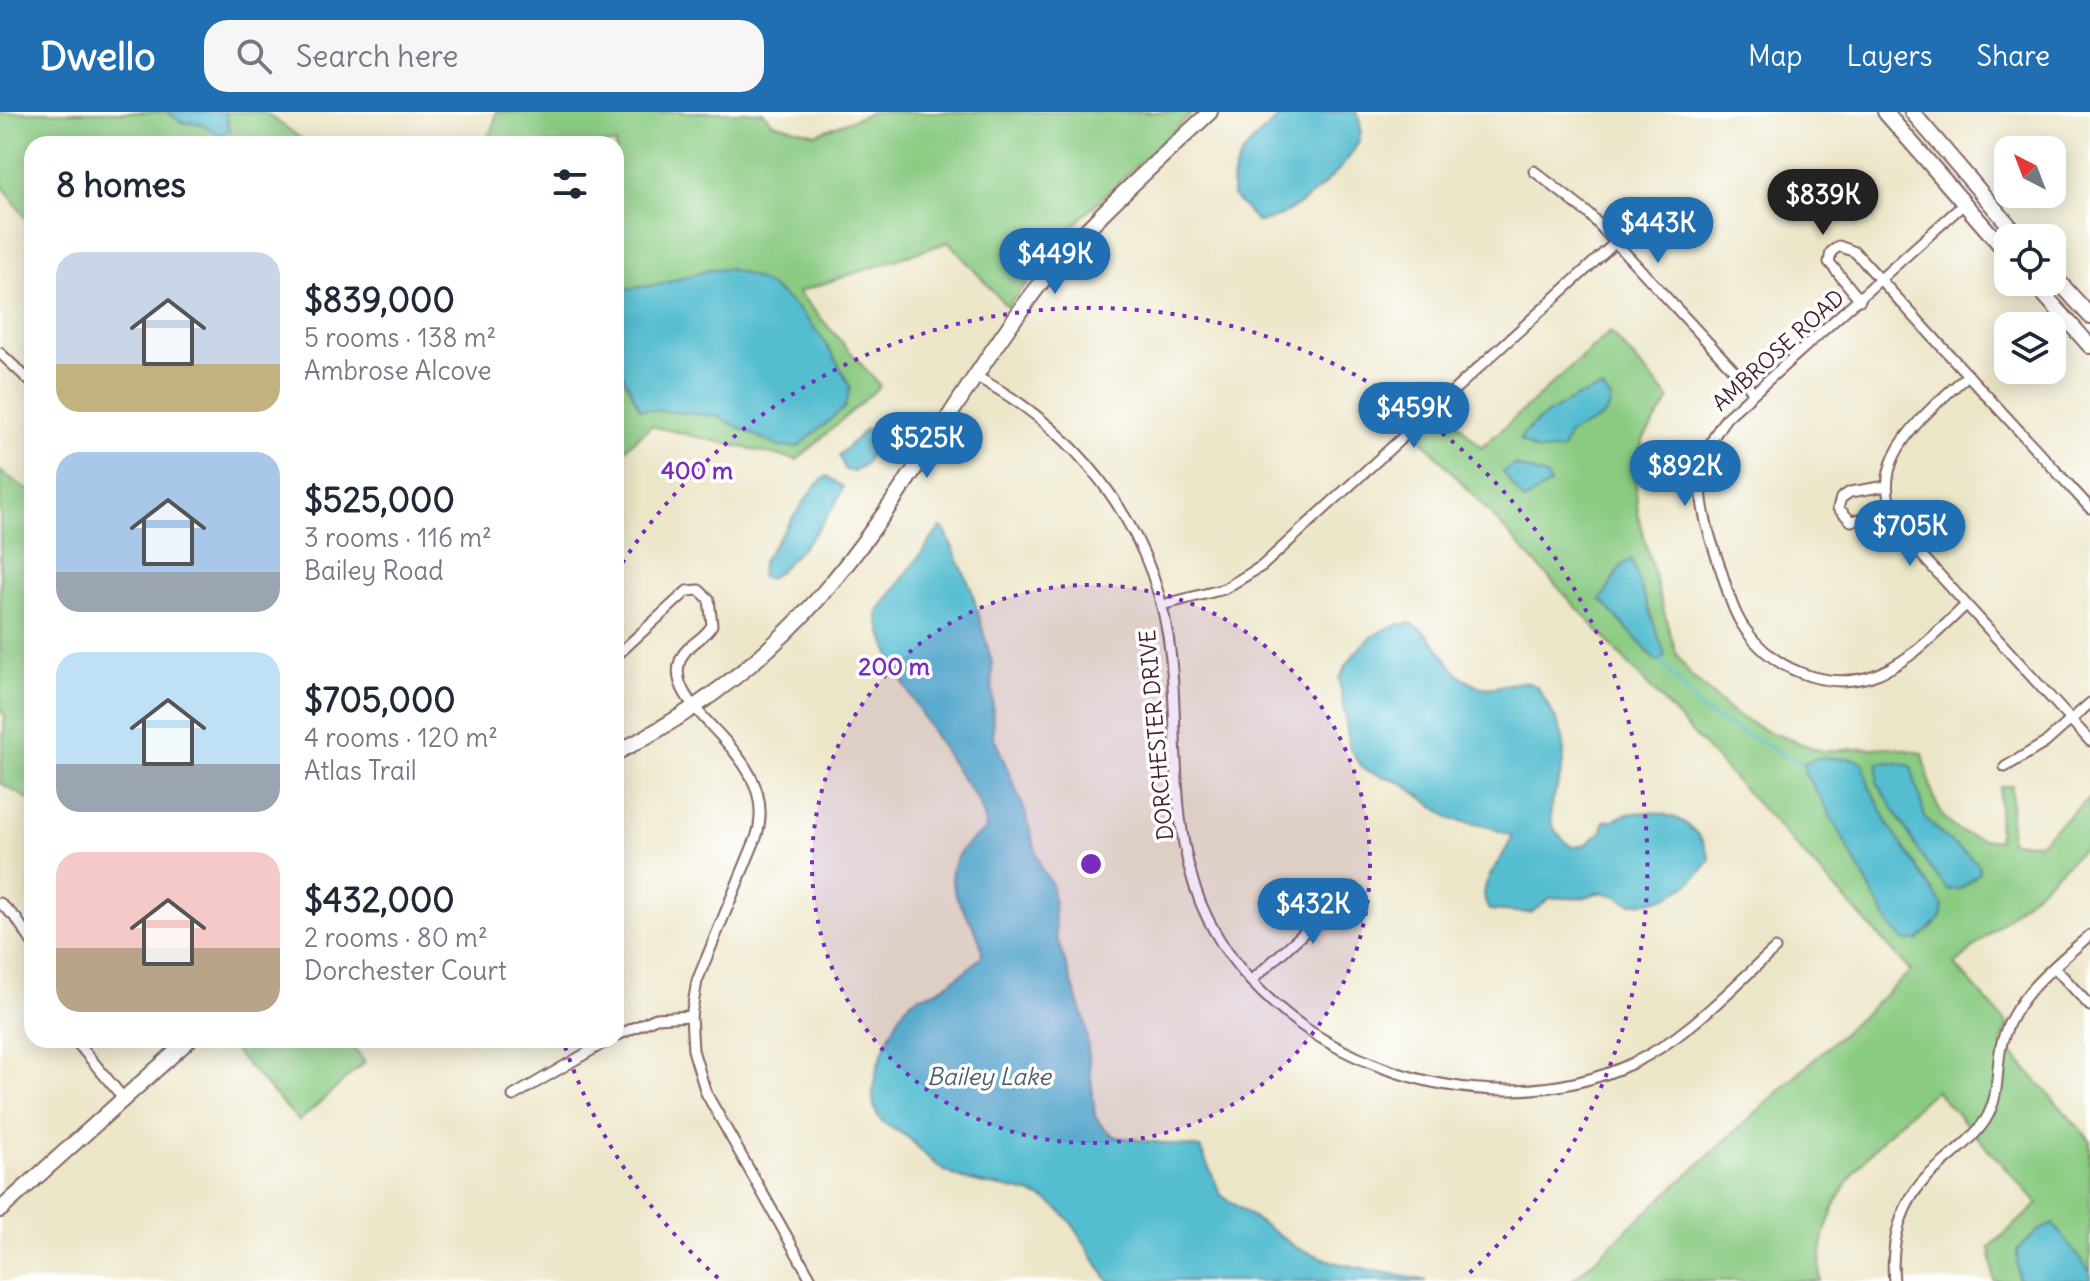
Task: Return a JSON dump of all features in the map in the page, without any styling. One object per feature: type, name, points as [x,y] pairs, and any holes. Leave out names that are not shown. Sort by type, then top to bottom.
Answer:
[{"type":"main road","points":[[624,748],[696,707],[760,657],[819,598],[1065,253],[1210,112]]},
{"type":"main road","points":[[1885,112],[1994,237]]},
{"type":"main road","points":[[1912,112],[2008,224]]},
{"type":"main road","points":[[2066,289],[2090,316]]},
{"type":"main road","points":[[2045,296],[2090,346]]},
{"type":"main road","points":[[0,1210],[180,1048]]},
{"type":"street","points":[[1534,171],[1574,200],[1754,392]]},
{"type":"street","name":"AMBROSE ROAD","points":[[1965,203],[1882,281],[1727,417],[1714,437],[1701,477],[1701,502],[1734,610],[1760,647],[1781,663],[1806,675],[1835,680],[1865,678],[1910,656],[1966,605]]},
{"type":"street","points":[[1162,605],[1224,589],[1262,566],[1629,230]]},
{"type":"street","points":[[1860,300],[1831,268],[1829,257],[1835,248],[1844,246],[1852,249],[2090,508]]},
{"type":"street","points":[[0,353],[24,376]]},
{"type":"street","points":[[1968,375],[1907,431],[1895,451],[1887,486],[1892,514],[1905,537],[2090,741]]},
{"type":"street","name":"DORCHESTER DRIVE","points":[[975,376],[1046,421],[1095,472],[1136,535],[1162,605],[1171,659],[1178,803],[1188,867],[1219,939],[1251,981],[1300,1026],[1354,1055],[1463,1088],[1545,1090],[1603,1076],[1665,1045],[1775,949]]},
{"type":"street","points":[[1887,486],[1850,492],[1841,498],[1838,508],[1851,521],[1892,514]]},
{"type":"street","points":[[624,649],[687,591],[703,592],[712,606],[712,625],[704,637],[685,652],[679,666],[681,683],[696,707],[749,770],[758,787],[763,814],[697,981],[691,1016],[695,1062],[706,1093],[812,1281]]},
{"type":"street","points":[[2005,767],[2072,721],[2090,703]]},
{"type":"street","points":[[1251,981],[1353,888]]},
{"type":"street","points":[[0,903],[24,930]]},
{"type":"street","points":[[1894,1281],[1893,1258],[1903,1215],[1926,1178],[1973,1136],[1987,1117],[1997,1090],[2002,1042],[2008,1025],[2025,996],[2090,935]]},
{"type":"street","points":[[2054,967],[2090,1006]]},
{"type":"street","points":[[624,1032],[656,1018],[691,1016]]},
{"type":"street","points":[[82,1048],[124,1099]]},
{"type":"street","points":[[513,1096],[595,1048]]},
{"type":"green space","points":[[0,112],[264,112],[298,136],[24,136],[24,216],[0,182]]},
{"type":"green space","points":[[496,112],[763,112],[773,123],[816,134],[872,112],[1193,112],[1078,221],[1007,307],[949,242],[798,292],[880,386],[797,460],[651,426],[624,450],[624,136],[488,136],[493,129]]},
{"type":"green space","points":[[1610,332],[1670,399],[1644,438],[1636,462],[1636,490],[1638,515],[1668,627],[1677,655],[1691,676],[1734,714],[1766,731],[1822,751],[1890,747],[1923,753],[1931,788],[1942,815],[1963,833],[1978,838],[1998,841],[2000,786],[2012,786],[2010,842],[2039,843],[2090,797],[2090,843],[1955,965],[2008,1025],[2002,1042],[2090,1140],[2090,1281],[1994,1281],[1990,1247],[2038,1204],[1935,1090],[1872,1151],[1839,1196],[1821,1250],[1820,1281],[1571,1281],[1911,971],[1416,433],[1444,407],[1481,448]]},
{"type":"green space","points":[[0,471],[24,488],[24,796],[0,783],[5,716],[0,710]]},
{"type":"green space","points":[[231,1048],[353,1048],[365,1062],[299,1121]]},
{"type":"water","points":[[167,112],[225,112],[230,130],[218,135],[202,124],[181,122]]},
{"type":"water","points":[[1285,112],[1356,112],[1360,136],[1346,162],[1318,190],[1285,213],[1258,222],[1233,196],[1232,182],[1247,148]]},
{"type":"water","points":[[728,269],[749,276],[786,298],[829,348],[850,387],[845,407],[798,447],[779,447],[716,416],[640,409],[624,377],[624,289],[658,285],[709,270]]},
{"type":"water","points":[[1603,389],[1611,399],[1606,413],[1568,435],[1562,450],[1537,451],[1520,440],[1533,425],[1557,408],[1594,390]]},
{"type":"water","points":[[866,429],[873,433],[876,443],[865,464],[854,472],[845,470],[839,455]]},
{"type":"water","points":[[1514,465],[1546,476],[1550,484],[1524,501],[1503,472]]},
{"type":"water","points":[[827,476],[843,487],[831,511],[789,561],[769,579],[761,577],[762,562],[815,486]]},
{"type":"water","name":"Bailey Lake","points":[[940,528],[944,529],[971,588],[992,663],[993,735],[1024,809],[1041,868],[1052,885],[1056,936],[1085,1021],[1095,1116],[1104,1129],[1117,1137],[1200,1148],[1221,1195],[1297,1248],[1337,1263],[1427,1281],[1109,1281],[1074,1226],[1056,1207],[1036,1195],[950,1174],[878,1116],[874,1105],[875,1076],[885,1045],[905,1008],[915,998],[953,980],[982,955],[975,929],[955,894],[952,869],[961,851],[986,829],[982,810],[899,674],[877,614]]},
{"type":"water","points":[[1631,559],[1665,655],[1661,661],[1656,661],[1601,600],[1622,565]]},
{"type":"water","points":[[1410,623],[1428,636],[1455,671],[1473,684],[1490,687],[1523,682],[1538,688],[1558,723],[1564,746],[1560,777],[1552,802],[1552,825],[1572,847],[1586,844],[1602,831],[1604,821],[1641,812],[1667,815],[1689,826],[1698,835],[1710,860],[1703,870],[1677,892],[1645,903],[1629,903],[1601,893],[1581,898],[1550,898],[1531,913],[1489,910],[1484,891],[1512,836],[1489,827],[1451,819],[1402,783],[1364,770],[1350,749],[1339,679],[1367,640],[1387,629]]},
{"type":"water","points":[[1817,758],[1849,758],[1863,762],[1869,786],[1890,827],[1943,906],[1941,918],[1917,941],[1905,941],[1891,927],[1804,773],[1804,763]]},
{"type":"water","points":[[1878,763],[1911,766],[1925,817],[1944,837],[1979,864],[1980,872],[1961,889],[1948,890],[1925,861],[1877,782]]},
{"type":"water","points":[[2053,1224],[2090,1272],[2090,1281],[2018,1279],[2017,1250],[2038,1231]]},
{"type":"waterway","points":[[1661,661],[1702,711],[1803,765]]}]
